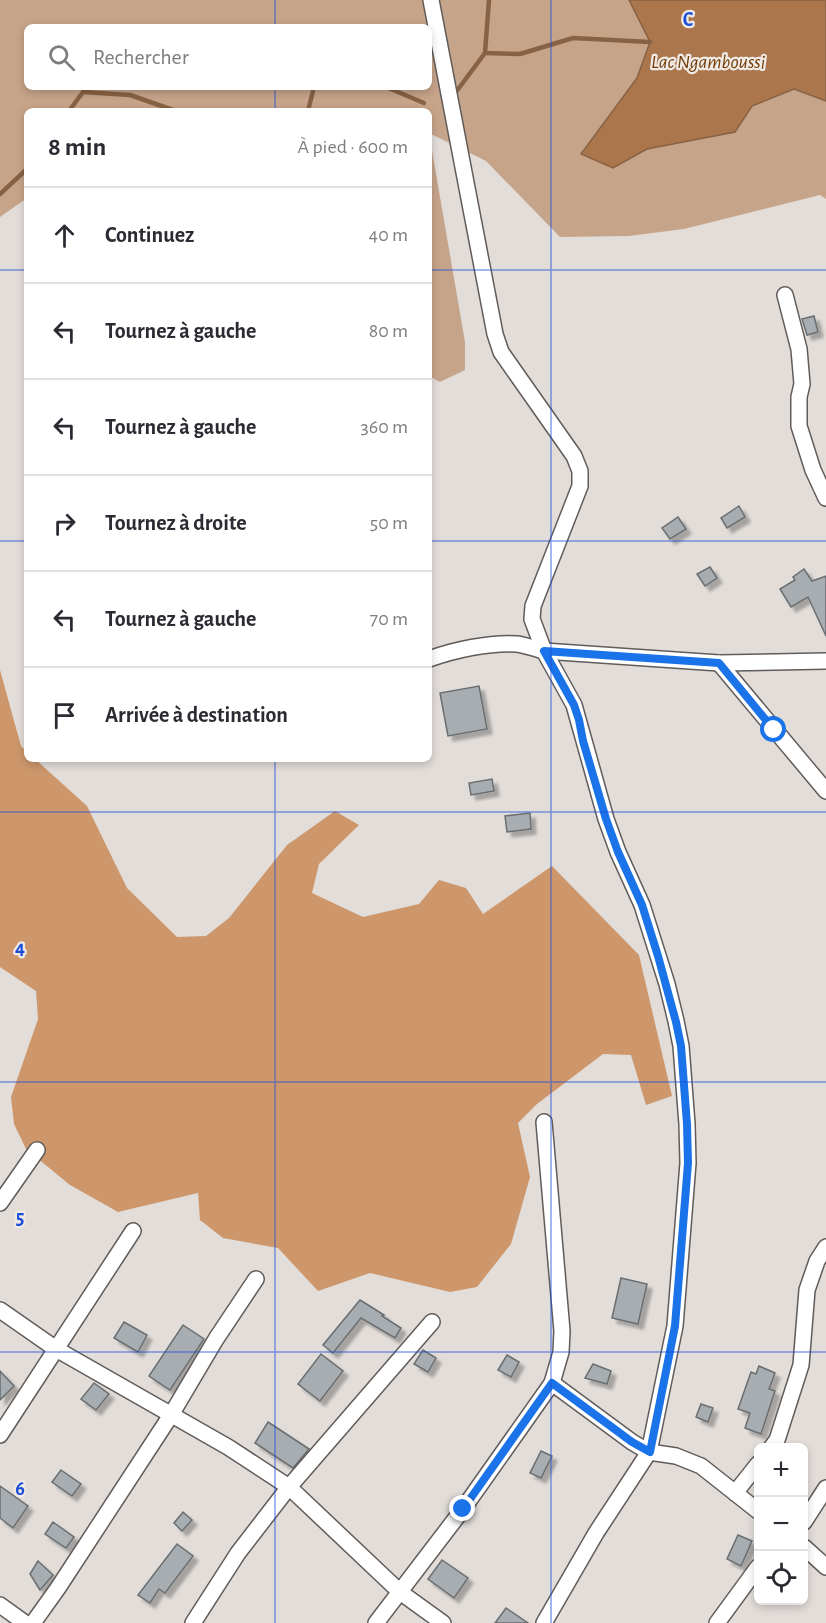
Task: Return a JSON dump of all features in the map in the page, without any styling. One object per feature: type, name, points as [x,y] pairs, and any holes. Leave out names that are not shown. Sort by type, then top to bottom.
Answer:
[{"type":"street","points":[[431,0],[495,334],[501,352],[574,456],[580,471],[580,486],[533,606],[532,619],[544,651],[570,697],[579,720],[606,819],[642,905],[655,946],[681,1046],[687,1124],[688,1163],[675,1326],[650,1452],[596,1533],[544,1623]]},
{"type":"street","points":[[785,295],[799,349],[802,384],[798,404],[799,426],[813,470],[826,498]]},
{"type":"street","points":[[432,658],[489,645],[517,645],[544,651],[719,663],[826,661]]},
{"type":"street","points":[[719,663],[826,791]]},
{"type":"street","points":[[376,1623],[463,1509],[552,1383],[561,1352],[562,1331],[544,1122]]},
{"type":"street","points":[[0,1203],[37,1150]]},
{"type":"street","points":[[0,1435],[133,1231]]},
{"type":"street","points":[[774,1443],[779,1434],[801,1365],[807,1290],[817,1261],[826,1247]]},
{"type":"street","points":[[33,1623],[171,1415],[216,1339],[256,1279]]},
{"type":"street","points":[[0,1310],[56,1349],[228,1447],[289,1487],[400,1592],[443,1623]]},
{"type":"street","points":[[194,1623],[238,1553],[289,1487],[432,1322]]},
{"type":"street","points":[[552,1383],[632,1442],[650,1452],[676,1456],[701,1466],[754,1507]]},
{"type":"street","points":[[735,1493],[754,1470]]},
{"type":"street","points":[[808,1516],[826,1488]]},
{"type":"street","points":[[808,1551],[826,1568]]},
{"type":"street","points":[[717,1623],[754,1574]]},
{"type":"street","points":[[0,1605],[25,1623]]},
{"type":"shaded area","points":[[0,0],[629,0],[650,42],[637,78],[582,154],[613,168],[647,149],[735,132],[752,106],[795,89],[826,101],[826,199],[820,195],[684,229],[629,236],[560,237],[486,161],[432,134],[432,108],[24,108],[24,200],[0,217]]},
{"type":"shaded area","points":[[432,150],[465,342],[465,370],[440,382],[432,378]]},
{"type":"shaded area","points":[[0,670],[21,746],[24,749],[24,762],[38,762],[87,806],[127,888],[177,937],[206,936],[229,918],[287,845],[335,811],[359,825],[319,864],[312,893],[363,917],[419,904],[439,880],[466,888],[483,914],[552,866],[639,955],[672,1096],[646,1105],[631,1055],[603,1054],[537,1104],[518,1123],[530,1177],[511,1244],[477,1287],[450,1292],[370,1273],[318,1291],[278,1248],[223,1238],[200,1220],[198,1193],[118,1212],[70,1185],[26,1149],[14,1124],[11,1097],[38,1019],[36,991],[0,967]]},
{"type":"water","name":"Lac Ngamboussi","points":[[629,0],[826,0],[826,101],[794,89],[752,106],[735,132],[647,149],[613,168],[581,154],[637,78],[650,42]]},
{"type":"building","points":[[814,316],[818,332],[807,335],[802,319]]},
{"type":"building","points":[[739,506],[745,517],[727,528],[721,518]]},
{"type":"building","points":[[678,517],[686,529],[670,539],[662,528]]},
{"type":"building","points":[[710,567],[717,578],[705,586],[697,574]]},
{"type":"building","points":[[804,569],[812,581],[826,576],[826,636],[808,597],[791,607],[780,589],[795,580],[793,577]]},
{"type":"building","points":[[479,686],[487,729],[448,736],[440,693]]},
{"type":"building","points":[[492,779],[494,791],[471,795],[469,783]]},
{"type":"building","points":[[530,813],[531,829],[507,832],[505,816]]},
{"type":"building","points":[[621,1278],[647,1284],[638,1324],[612,1318]]},
{"type":"building","points":[[360,1300],[401,1328],[395,1338],[361,1318],[333,1353],[323,1345]]},
{"type":"building","points":[[124,1322],[147,1335],[138,1352],[114,1338]]},
{"type":"building","points":[[183,1325],[204,1339],[170,1390],[149,1376]]},
{"type":"building","points":[[423,1350],[436,1358],[428,1372],[414,1364]]},
{"type":"building","points":[[321,1354],[343,1371],[320,1401],[298,1384]]},
{"type":"building","points":[[507,1355],[519,1362],[511,1377],[498,1370]]},
{"type":"building","points":[[593,1364],[611,1371],[607,1384],[585,1378]]},
{"type":"building","points":[[759,1366],[775,1373],[769,1389],[775,1391],[761,1434],[745,1428],[750,1413],[738,1409],[751,1372],[756,1374]]},
{"type":"building","points":[[0,1371],[14,1386],[0,1400]]},
{"type":"building","points":[[94,1383],[109,1394],[96,1410],[81,1399]]},
{"type":"building","points":[[701,1404],[713,1408],[708,1422],[696,1417]]},
{"type":"building","points":[[268,1422],[309,1449],[293,1468],[255,1443]]},
{"type":"building","points":[[541,1451],[552,1456],[541,1478],[530,1473]]},
{"type":"building","points":[[61,1470],[81,1484],[72,1496],[52,1482]]},
{"type":"building","points":[[0,1486],[28,1506],[13,1528],[0,1518]]},
{"type":"building","points":[[183,1512],[192,1520],[182,1531],[174,1523]]},
{"type":"building","points":[[53,1522],[74,1537],[66,1548],[45,1534]]},
{"type":"building","points":[[738,1535],[752,1541],[741,1566],[727,1559]]},
{"type":"building","points":[[177,1544],[193,1556],[165,1593],[159,1589],[150,1603],[138,1595]]},
{"type":"building","points":[[442,1560],[468,1578],[454,1598],[428,1579]]},
{"type":"building","points":[[38,1561],[53,1575],[40,1590],[30,1574]]},
{"type":"building","points":[[506,1608],[528,1623],[495,1623]]},
{"type":"waterway","points":[[456,92],[485,53],[489,0]]},
{"type":"waterway","points":[[485,53],[520,54],[573,38],[650,42]]},
{"type":"waterway","points":[[309,108],[313,90]]},
{"type":"waterway","points":[[393,90],[424,103]]},
{"type":"waterway","points":[[71,108],[83,92],[130,95],[167,108]]},
{"type":"waterway","points":[[0,194],[24,172]]},
{"type":"route","points":[[463,1509],[552,1383],[632,1442],[650,1452],[675,1326],[688,1163],[681,1046],[667,984],[642,905],[606,819],[574,705],[544,651],[719,663],[774,730]]}]
